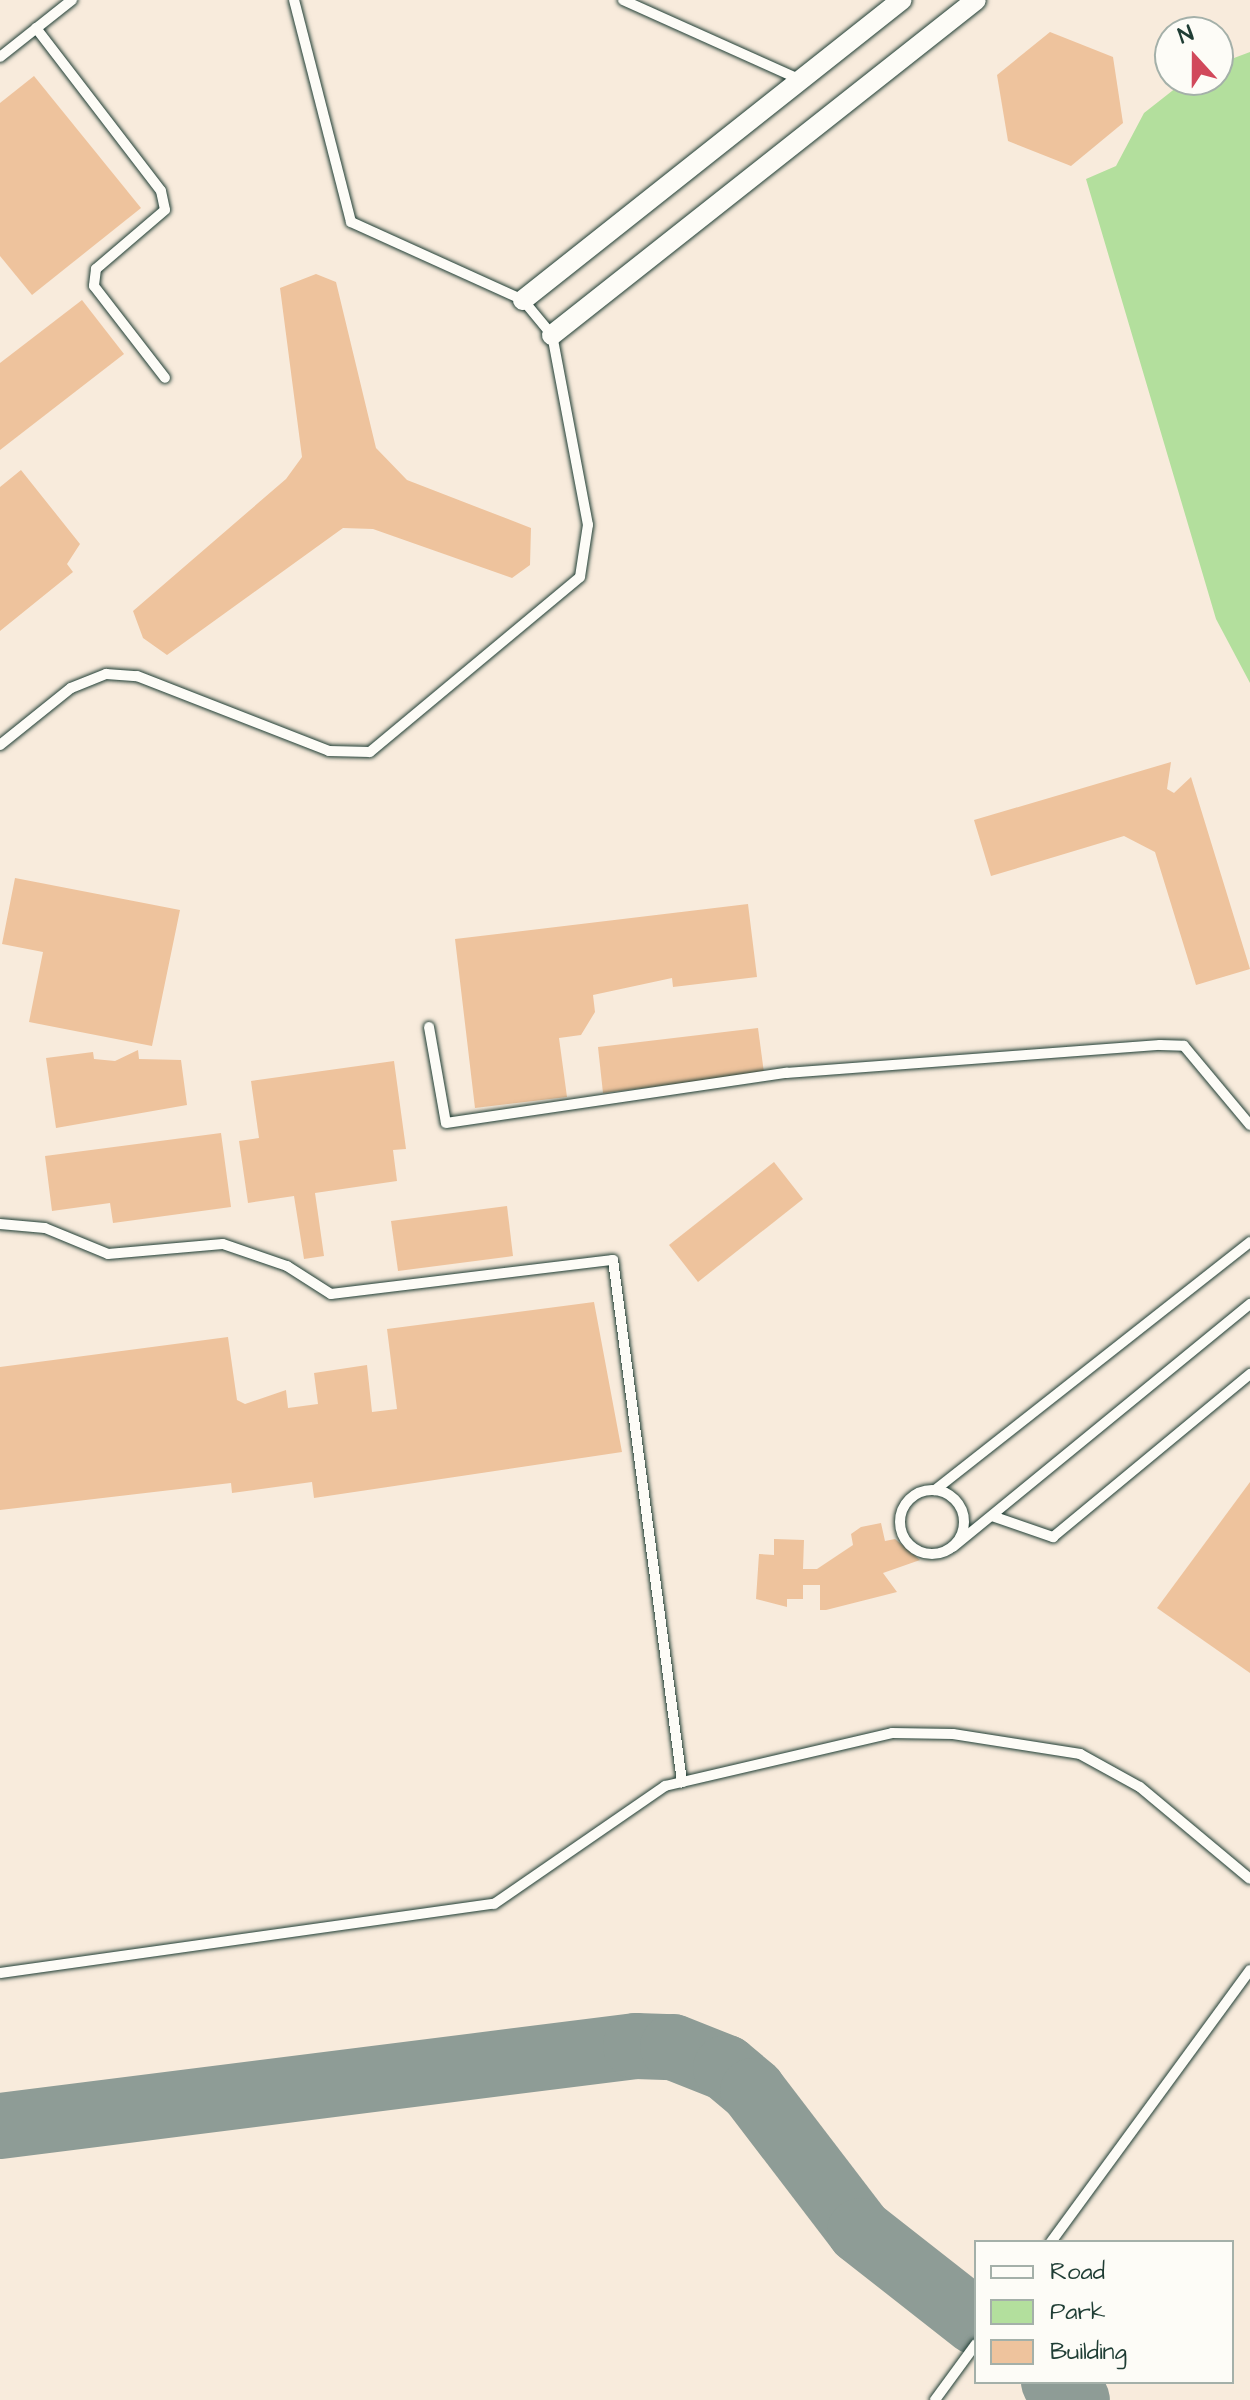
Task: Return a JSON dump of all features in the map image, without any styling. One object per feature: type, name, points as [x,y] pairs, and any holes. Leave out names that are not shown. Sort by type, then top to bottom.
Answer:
[{"type":"street","points":[[523,300],[902,0]]},
{"type":"street","points":[[552,335],[976,0]]},
{"type":"lane","points":[[0,57],[72,0]]},
{"type":"lane","points":[[0,745],[71,688],[106,674],[137,676],[329,751],[370,752],[580,577],[588,525],[552,335],[523,300],[351,222],[294,0]]},
{"type":"lane","points":[[623,0],[801,80]]},
{"type":"lane","points":[[36,28],[161,191],[165,210],[96,269],[94,286],[165,378]]},
{"type":"lane","points":[[429,1027],[446,1123],[786,1073],[1160,1045],[1184,1046],[1250,1125]]},
{"type":"lane","points":[[0,1224],[45,1228],[108,1254],[223,1244],[287,1266],[331,1294],[613,1260],[682,1782]]},
{"type":"lane","points":[[1250,1242],[935,1490],[911,1498],[901,1532],[917,1551],[953,1547],[1250,1304]]},
{"type":"lane","points":[[992,1516],[1053,1537],[1250,1374]]},
{"type":"lane","points":[[935,1490],[962,1513],[953,1547]]},
{"type":"lane","points":[[0,1973],[494,1904],[643,1796],[682,1782],[892,1733],[1020,1742],[1080,1754],[1140,1787],[1250,1879]]},
{"type":"lane","points":[[1052,2240],[1250,1970]]},
{"type":"lane","points":[[935,2400],[974,2347]]},
{"type":"shaded area","points":[[0,0],[1250,0],[1250,2400],[0,2400]]},
{"type":"green space","points":[[1250,52],[1250,683],[1216,619],[1086,179],[1116,166],[1144,113],[1166,96],[1234,96],[1234,58]]},
{"type":"building","points":[[1050,32],[1113,57],[1123,123],[1071,166],[1008,141],[997,75]]},
{"type":"building","points":[[34,76],[141,208],[32,295],[0,256],[0,103]]},
{"type":"building","points":[[316,274],[336,282],[376,448],[407,480],[531,528],[530,565],[512,578],[373,529],[343,528],[167,655],[143,638],[133,611],[286,479],[302,457],[280,288]]},
{"type":"building","points":[[82,300],[124,354],[0,450],[0,363]]},
{"type":"building","points":[[21,470],[80,544],[67,564],[73,572],[0,631],[0,487]]},
{"type":"building","points":[[1171,762],[1167,789],[1174,793],[1191,777],[1250,969],[1196,985],[1155,852],[1124,836],[991,876],[974,820]]},
{"type":"building","points":[[15,878],[180,910],[152,1046],[29,1022],[43,952],[2,944]]},
{"type":"building","points":[[748,904],[757,977],[673,987],[672,978],[593,995],[595,1012],[581,1035],[559,1038],[567,1097],[475,1108],[455,939]]},
{"type":"building","points":[[758,1028],[764,1073],[603,1093],[598,1047]]},
{"type":"building","points":[[138,1050],[139,1059],[181,1060],[187,1105],[56,1128],[46,1058],[93,1052],[94,1059],[115,1061]]},
{"type":"building","points":[[394,1061],[406,1149],[393,1150],[397,1181],[315,1193],[324,1256],[304,1259],[294,1196],[248,1203],[239,1141],[259,1138],[251,1081]]},
{"type":"building","points":[[221,1133],[231,1207],[113,1223],[110,1203],[52,1211],[45,1156]]},
{"type":"building","points":[[774,1162],[803,1199],[698,1282],[669,1245]]},
{"type":"building","points":[[507,1206],[513,1256],[398,1271],[391,1221]]},
{"type":"building","points":[[594,1302],[622,1452],[314,1498],[312,1482],[232,1493],[231,1483],[0,1510],[0,1367],[228,1337],[237,1400],[245,1404],[286,1390],[288,1408],[318,1404],[314,1373],[367,1365],[372,1412],[397,1409],[387,1329]]},
{"type":"building","points":[[1250,1482],[1250,1673],[1157,1608]]},
{"type":"building","points":[[881,1523],[885,1541],[895,1539],[920,1560],[883,1573],[897,1592],[826,1610],[820,1610],[820,1585],[803,1585],[803,1599],[787,1599],[787,1607],[756,1599],[759,1554],[774,1555],[774,1539],[804,1540],[803,1569],[817,1569],[853,1545],[851,1534],[861,1527]]},
{"type":"taxiway","points":[[0,2126],[636,2046],[673,2047],[726,2068],[753,2091],[860,2231],[974,2320]]},
{"type":"taxiway","points":[[1057,2384],[1077,2400]]}]
